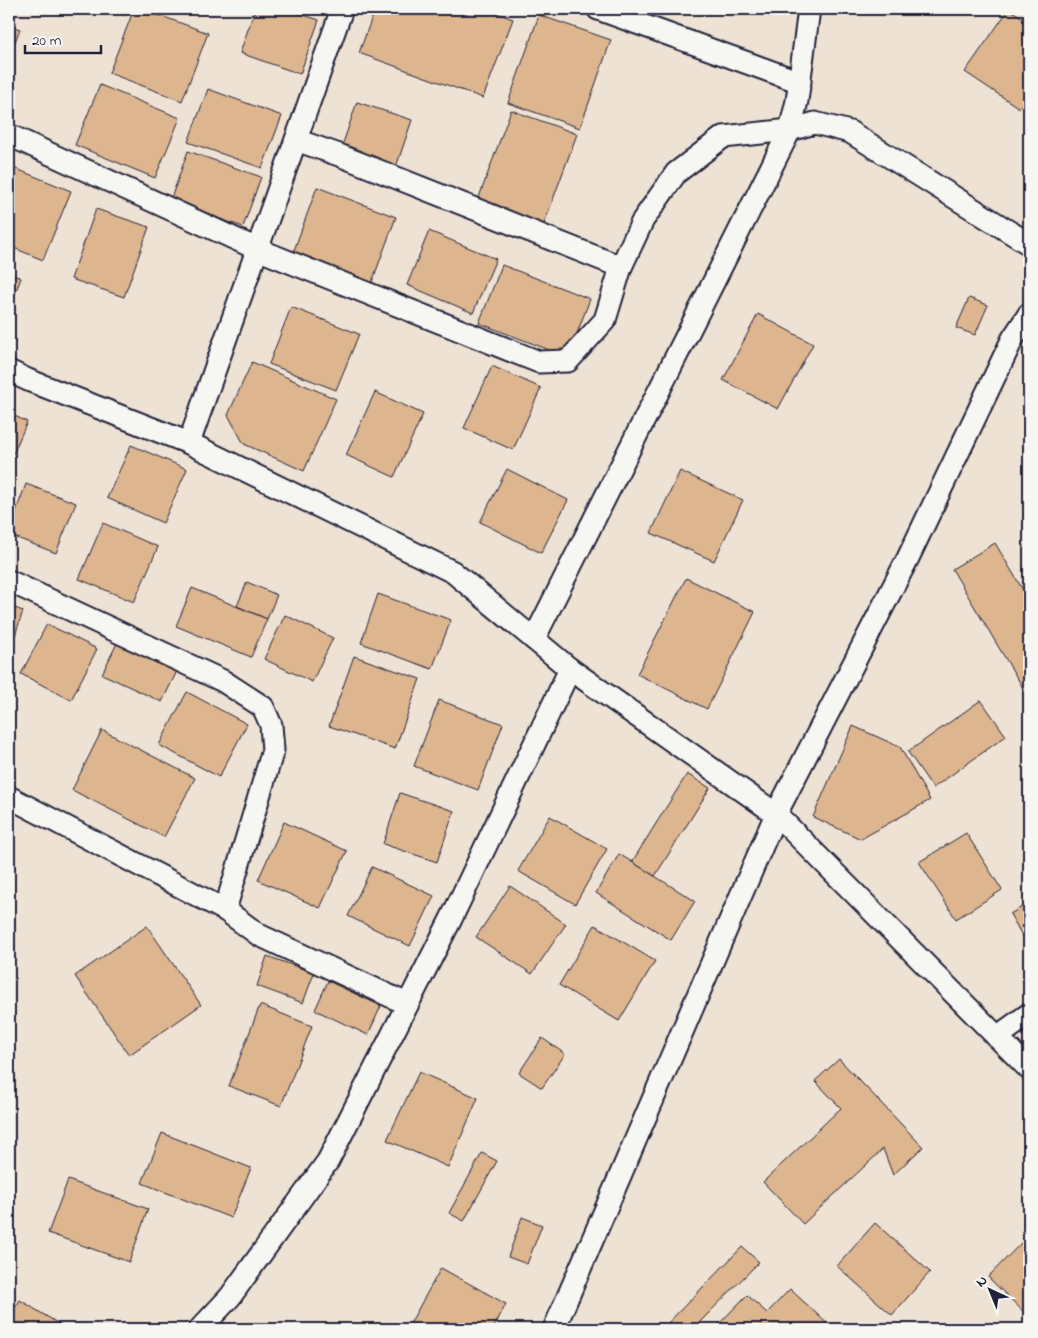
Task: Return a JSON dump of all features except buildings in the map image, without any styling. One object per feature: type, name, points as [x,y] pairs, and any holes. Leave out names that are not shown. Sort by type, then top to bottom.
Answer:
[{"type":"street","points":[[189,443],[342,9]]},
{"type":"street","points":[[598,9],[800,82]]},
{"type":"street","points":[[534,638],[790,130],[798,101],[809,9]]},
{"type":"street","points":[[9,135],[257,250],[539,362],[568,361],[605,320],[621,267],[643,220],[676,173],[723,137],[790,130],[815,123],[850,132],[1029,244]]},
{"type":"street","points":[[296,140],[339,154],[621,267]]},
{"type":"street","points":[[554,1329],[776,814],[908,558],[1013,338],[1029,314]]},
{"type":"street","points":[[9,371],[189,443],[453,572],[570,669],[776,814],[1029,1070]]},
{"type":"street","points":[[9,581],[222,681],[262,707],[271,725],[273,750],[225,910]]},
{"type":"street","points":[[200,1329],[230,1297],[328,1162],[451,919],[570,669]]},
{"type":"street","points":[[9,797],[225,910],[259,934],[408,1004]]},
{"type":"street","points":[[997,1037],[1029,1014]]}]
